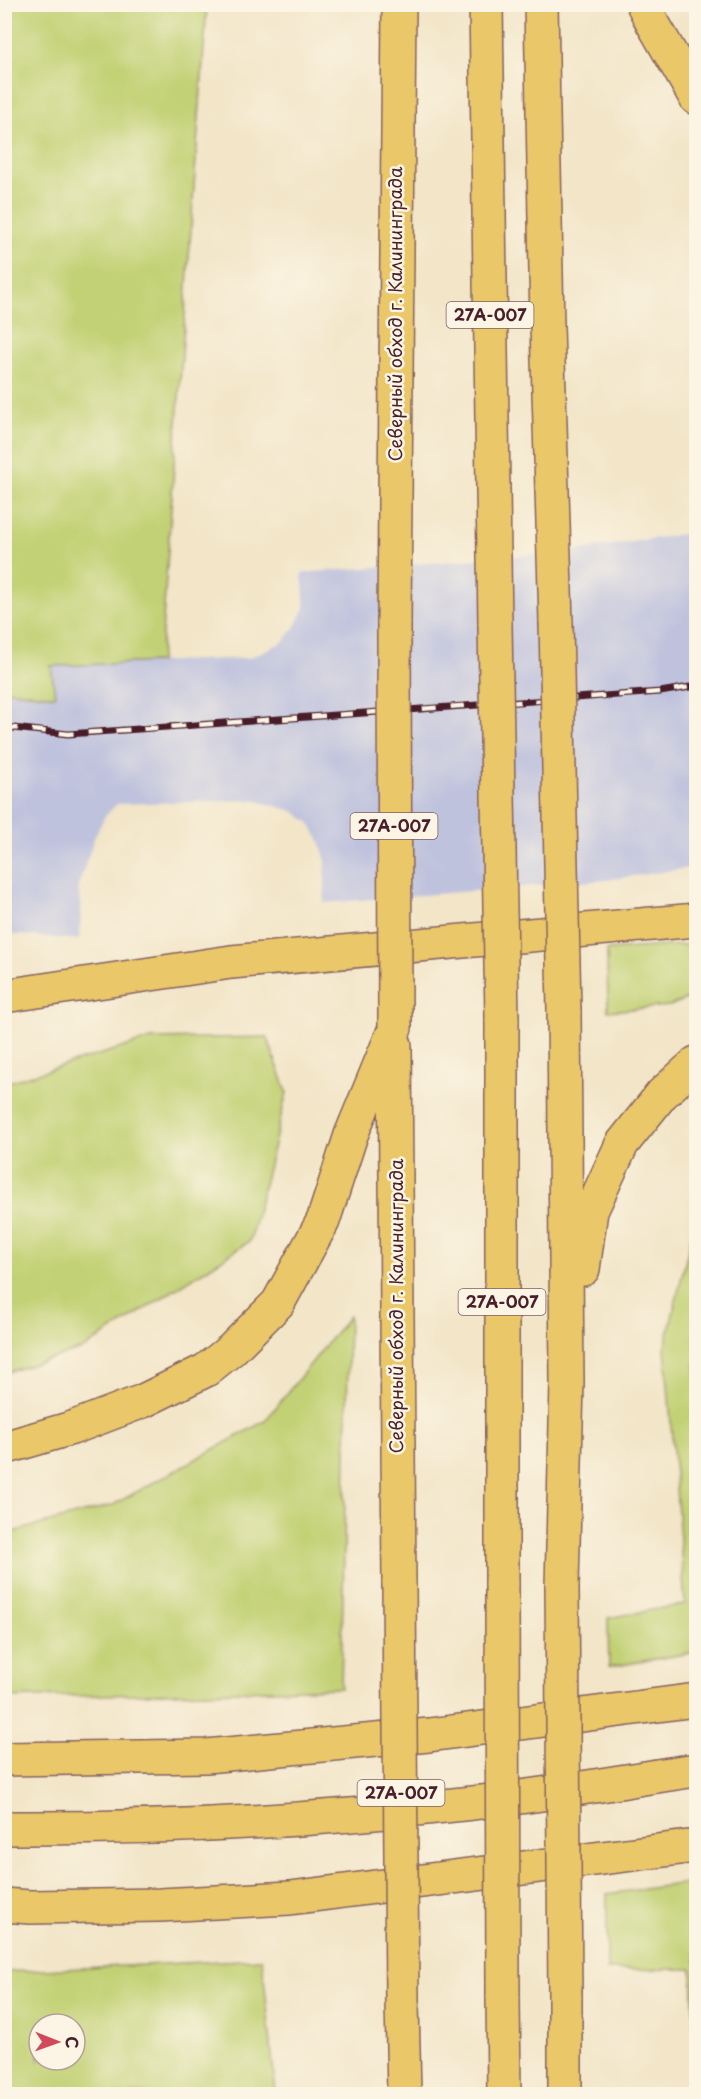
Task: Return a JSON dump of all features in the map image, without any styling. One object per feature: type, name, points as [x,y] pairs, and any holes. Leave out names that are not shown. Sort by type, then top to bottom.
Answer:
[{"type":"highway","name":"Северный обход г. Калининграда","points":[[399,4],[394,624],[394,1028],[403,2041]]},
{"type":"highway","name":"27А-007","points":[[486,4],[502,1019],[504,2094]]},
{"type":"highway","points":[[541,4],[564,1011],[567,1383],[562,1586],[565,2094]]},
{"type":"highway","points":[[643,4],[696,98]]},
{"type":"highway","points":[[4,996],[231,962],[696,921]]},
{"type":"highway","points":[[4,1448],[72,1428],[142,1401],[206,1370],[231,1350],[278,1303],[323,1221],[351,1135],[394,1028]]},
{"type":"highway","points":[[567,1383],[591,1211],[622,1144],[662,1094],[696,1063]]},
{"type":"highway","points":[[4,1759],[206,1756],[429,1735],[696,1700]]},
{"type":"highway","points":[[4,1828],[229,1822],[373,1813],[473,1803],[696,1770]]},
{"type":"highway","points":[[13,1908],[160,1905],[290,1898],[696,1846]]},
{"type":"highway","name":"27А-007","points":[[403,2041],[404,2094]]},
{"type":"highway","points":[[397,2094],[403,2041]]},
{"type":"shaded area","points":[[696,532],[696,867],[606,880],[324,903],[326,861],[320,841],[309,822],[293,811],[254,800],[117,804],[105,816],[95,836],[78,886],[81,912],[79,940],[5,934],[5,690],[54,696],[51,666],[249,658],[283,642],[294,629],[305,608],[302,573],[567,552]]},
{"type":"green space","points":[[5,4],[207,5],[160,662],[51,666],[55,696],[5,690]]},
{"type":"green space","points":[[696,944],[696,995],[670,1006],[608,1011],[607,950]]},
{"type":"green space","points":[[267,1037],[287,1092],[250,1241],[83,1349],[5,1373],[5,1083],[151,1039]]},
{"type":"green space","points":[[696,1217],[696,1652],[609,1667],[608,1618],[685,1604],[665,1347]]},
{"type":"green space","points":[[349,1316],[341,1688],[5,1698],[5,1534],[113,1505],[265,1421]]},
{"type":"green space","points":[[696,1882],[696,2069],[692,1969],[607,1970],[607,1894]]},
{"type":"green space","points":[[262,1959],[276,2094],[5,2094],[5,1972]]},
{"type":"railway","points":[[4,727],[68,734],[660,692],[696,686]]}]
